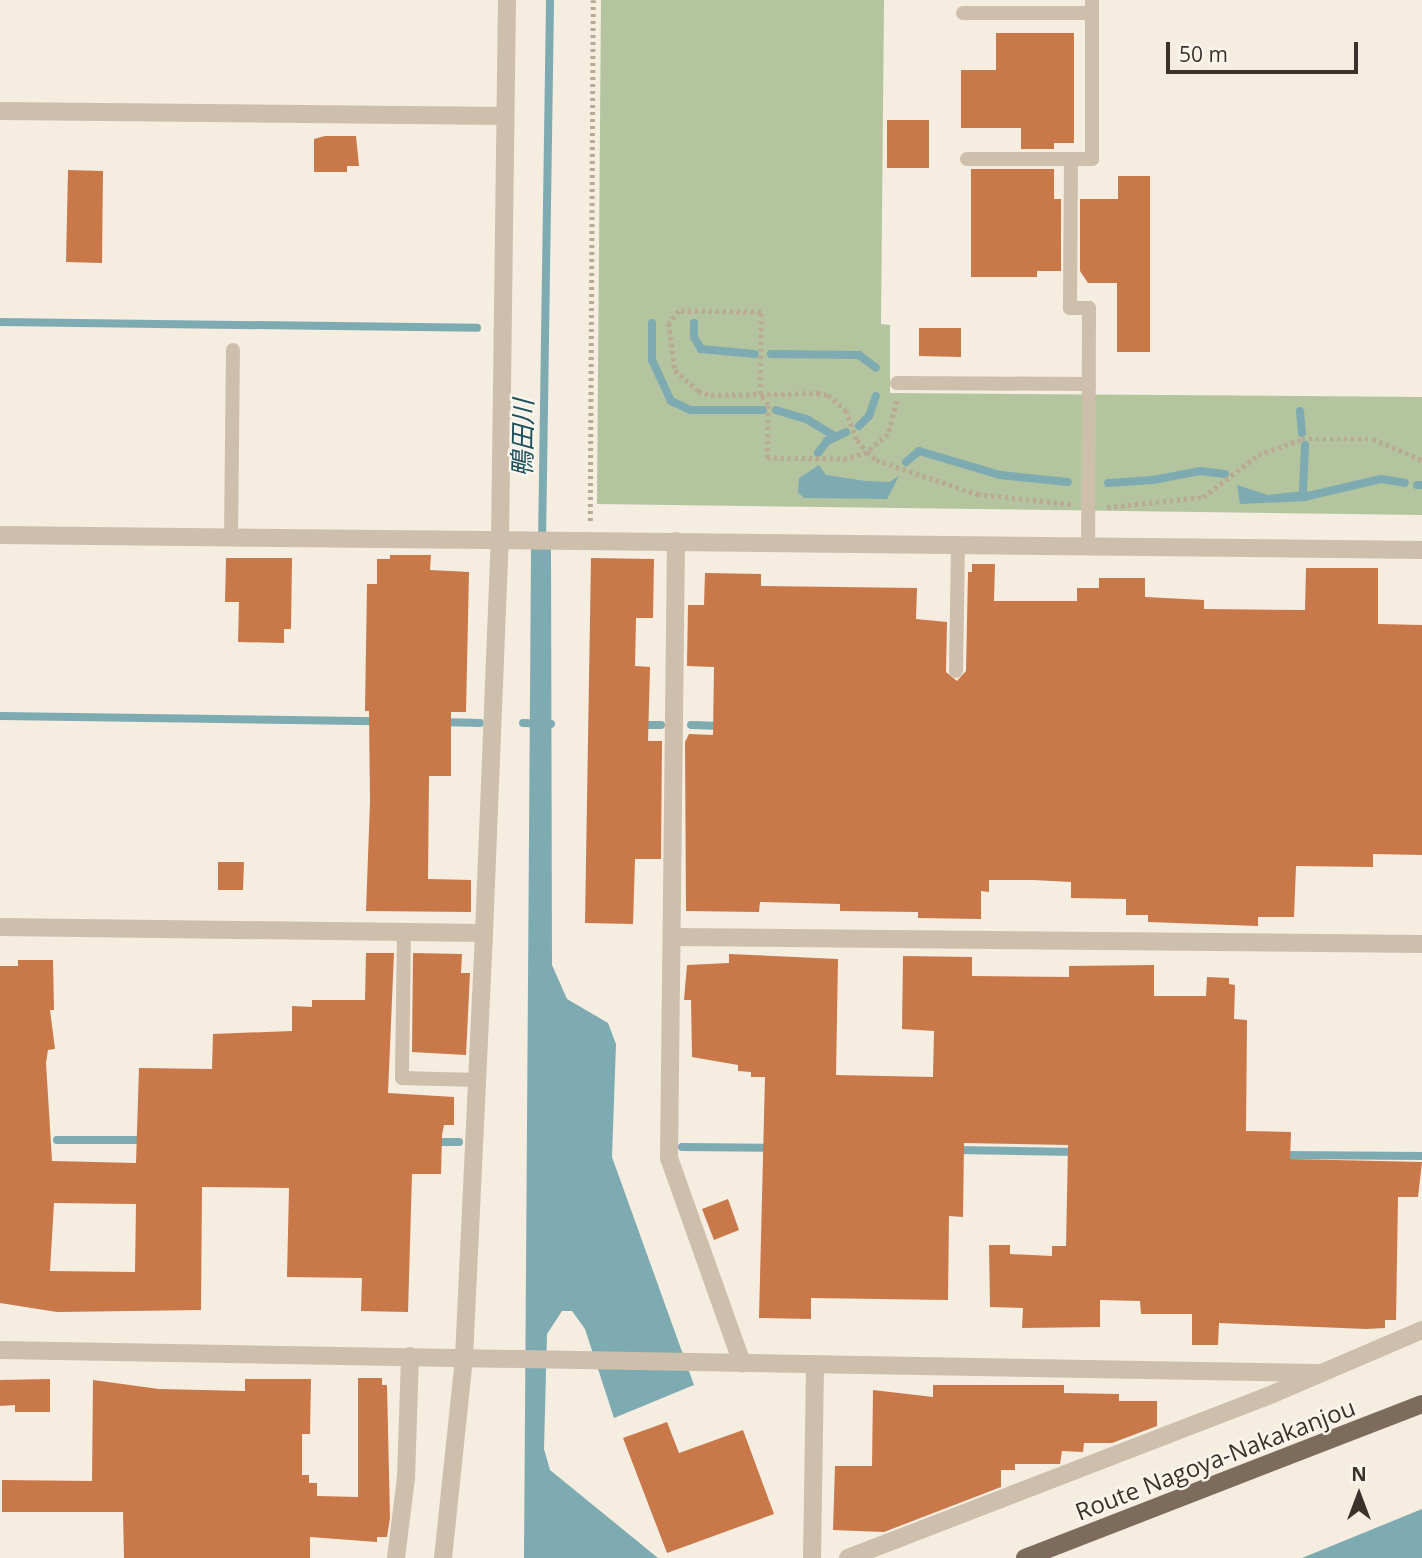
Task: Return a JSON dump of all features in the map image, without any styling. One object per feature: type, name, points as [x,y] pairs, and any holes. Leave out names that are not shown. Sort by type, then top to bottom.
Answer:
[{"type":"main road","name":"Route Nagoya-Nakakanjou","points":[[1025,1558],[1422,1404]]},
{"type":"street","points":[[443,1558],[464,1358],[484,933],[500,541],[507,0]]},
{"type":"street","points":[[0,111],[505,116]]},
{"type":"street","points":[[0,535],[1422,550]]},
{"type":"street","points":[[676,541],[669,1158],[742,1363]]},
{"type":"street","points":[[0,927],[484,933]]},
{"type":"street","points":[[672,937],[1422,944]]},
{"type":"street","points":[[848,1558],[1422,1330]]},
{"type":"street","points":[[0,1350],[1318,1373]]},
{"type":"street","points":[[396,1558],[406,1478],[410,1356]]},
{"type":"street","points":[[812,1558],[815,1364]]},
{"type":"lane","points":[[963,13],[1092,7],[1092,159],[967,159]]},
{"type":"lane","points":[[1071,159],[1070,308],[1089,308],[1088,546]]},
{"type":"lane","points":[[232,538],[233,350]]},
{"type":"lane","points":[[897,383],[1089,384]]},
{"type":"lane","points":[[956,671],[958,544]]},
{"type":"lane","points":[[404,932],[402,1078],[477,1080]]},
{"type":"path","points":[[583,541],[593,0]]},
{"type":"path","points":[[760,394],[711,395],[685,383],[670,358],[672,316],[691,310],[761,312],[760,394],[768,405],[767,458],[847,459],[867,452],[888,434],[895,420],[897,383]]},
{"type":"green space","points":[[601,0],[884,0],[881,324],[890,325],[890,393],[1422,397],[1422,515],[597,504]]},
{"type":"water","points":[[819,465],[826,475],[866,481],[889,482],[899,476],[887,499],[804,498],[798,492],[799,478]]},
{"type":"water","points":[[1237,485],[1268,495],[1303,491],[1308,501],[1240,504]]},
{"type":"water","points":[[531,549],[551,549],[552,965],[567,999],[608,1023],[616,1044],[612,1157],[694,1385],[614,1418],[585,1329],[572,1311],[562,1311],[547,1334],[544,1449],[550,1470],[658,1558],[524,1558]]},
{"type":"water","points":[[1422,1509],[1422,1558],[1302,1558]]},
{"type":"building","points":[[996,33],[1074,33],[1074,143],[1054,143],[1054,149],[1021,149],[1021,128],[961,128],[961,70],[996,70]]},
{"type":"building","points":[[887,120],[929,120],[929,168],[887,168]]},
{"type":"building","points":[[325,136],[356,136],[359,166],[347,166],[347,172],[314,172],[314,139]]},
{"type":"building","points":[[971,169],[1054,169],[1054,199],[1061,199],[1061,271],[1037,271],[1037,277],[971,277]]},
{"type":"building","points":[[68,170],[103,171],[102,263],[66,262]]},
{"type":"building","points":[[1118,176],[1150,176],[1150,352],[1117,352],[1117,283],[1088,283],[1080,271],[1080,199],[1118,199]]},
{"type":"building","points":[[919,328],[961,328],[961,357],[919,356]]},
{"type":"building","points":[[390,555],[431,555],[430,570],[469,572],[466,712],[451,712],[451,776],[429,776],[428,879],[471,880],[471,912],[366,911],[370,802],[369,711],[365,711],[367,584],[377,584],[377,559],[390,559]]},
{"type":"building","points":[[226,558],[292,558],[291,629],[284,629],[284,643],[238,642],[239,602],[225,602]]},
{"type":"building","points":[[591,558],[654,559],[653,618],[636,618],[635,666],[650,667],[648,741],[662,741],[661,859],[635,859],[633,924],[585,923]]},
{"type":"building","points":[[972,564],[995,564],[994,601],[1077,601],[1077,588],[1099,588],[1099,578],[1145,578],[1145,597],[1204,600],[1204,609],[1305,610],[1306,568],[1378,568],[1378,624],[1422,625],[1422,855],[1373,854],[1373,867],[1296,866],[1294,917],[1258,917],[1258,926],[1148,922],[1148,915],[1126,915],[1126,899],[1071,898],[1071,882],[1033,880],[989,880],[989,892],[981,891],[981,919],[918,918],[918,912],[840,911],[840,904],[760,902],[759,912],[686,911],[685,742],[689,734],[713,735],[714,667],[687,666],[688,605],[704,605],[705,573],[761,574],[761,586],[917,588],[916,619],[947,622],[946,672],[957,681],[966,671],[968,572],[972,572]]},
{"type":"building","points":[[218,862],[244,862],[243,890],[218,890]]},
{"type":"building","points":[[366,953],[394,953],[388,1093],[454,1097],[454,1125],[444,1125],[442,1135],[441,1174],[412,1174],[408,1312],[361,1311],[362,1278],[287,1277],[289,1188],[202,1187],[201,1310],[57,1312],[0,1303],[0,966],[18,966],[18,960],[53,960],[54,1010],[50,1010],[55,1049],[48,1050],[46,1063],[52,1161],[136,1163],[139,1068],[212,1069],[213,1034],[292,1031],[292,1006],[312,1007],[312,1000],[365,1000]],"holes":[[[54,1203],[136,1204],[135,1272],[50,1271]]]},
{"type":"building","points":[[413,953],[462,954],[461,973],[470,973],[466,1055],[412,1052]]},
{"type":"building","points":[[729,954],[838,959],[836,1075],[933,1077],[934,1031],[902,1029],[903,956],[972,957],[972,976],[1069,977],[1069,966],[1154,965],[1154,996],[1206,996],[1207,977],[1229,978],[1229,984],[1235,985],[1234,1019],[1247,1020],[1246,1131],[1291,1132],[1290,1159],[1422,1162],[1418,1197],[1398,1197],[1396,1320],[1385,1320],[1385,1328],[1366,1329],[1219,1323],[1218,1345],[1192,1345],[1192,1314],[1141,1314],[1140,1301],[1100,1300],[1100,1327],[1022,1328],[1023,1308],[990,1307],[989,1245],[1010,1245],[1010,1254],[1052,1256],[1052,1246],[1066,1246],[1068,1145],[964,1143],[963,1217],[949,1216],[948,1300],[811,1298],[811,1319],[759,1318],[765,1077],[751,1077],[751,1072],[738,1071],[738,1065],[692,1057],[691,1000],[684,1000],[687,965],[729,963]]},
{"type":"building","points":[[728,1199],[739,1230],[714,1240],[702,1209]]},
{"type":"building","points":[[358,1378],[382,1378],[382,1385],[387,1385],[390,1518],[387,1537],[377,1537],[377,1542],[310,1537],[310,1558],[124,1558],[123,1512],[2,1512],[2,1480],[92,1481],[93,1380],[159,1389],[245,1391],[245,1379],[311,1379],[310,1434],[302,1434],[302,1475],[309,1475],[309,1483],[317,1483],[317,1496],[358,1497]]},
{"type":"building","points":[[50,1379],[50,1412],[15,1412],[15,1405],[0,1406],[0,1380]]},
{"type":"building","points":[[933,1385],[1064,1385],[1064,1393],[1119,1394],[1119,1401],[1157,1401],[1157,1426],[1112,1443],[1084,1443],[1083,1452],[1062,1451],[1060,1464],[1015,1464],[1015,1470],[1001,1470],[1001,1487],[884,1532],[833,1530],[835,1466],[872,1466],[873,1390],[933,1397]]},
{"type":"building","points":[[667,1422],[679,1453],[743,1430],[774,1514],[667,1553],[623,1438]]},
{"type":"waterway","name":"鴨田川","points":[[542,542],[550,0]]},
{"type":"waterway","points":[[0,322],[477,328]]},
{"type":"waterway","points":[[652,323],[652,360],[671,401],[690,410],[763,410]]},
{"type":"waterway","points":[[694,323],[694,337],[701,349],[755,354]]},
{"type":"waterway","points":[[771,354],[859,355],[876,368]]},
{"type":"waterway","points":[[859,426],[869,416],[876,396]]},
{"type":"waterway","points":[[776,410],[808,420],[836,437]]},
{"type":"waterway","points":[[1300,411],[1302,433]]},
{"type":"waterway","points":[[818,453],[827,441],[846,432]]},
{"type":"waterway","points":[[1303,491],[1305,445]]},
{"type":"waterway","points":[[906,462],[919,451],[1000,475],[1068,482]]},
{"type":"waterway","points":[[1108,483],[1153,480],[1200,471],[1225,474]]},
{"type":"waterway","points":[[1308,496],[1381,479],[1405,483]]},
{"type":"waterway","points":[[1417,485],[1422,485]]},
{"type":"waterway","points":[[0,716],[378,721]]},
{"type":"waterway","points":[[440,722],[480,723]]},
{"type":"waterway","name":"鴨田川","points":[[523,723],[551,724]]},
{"type":"waterway","points":[[649,725],[661,725]]},
{"type":"waterway","points":[[691,725],[723,726]]},
{"type":"waterway","points":[[57,1140],[146,1140]]},
{"type":"waterway","points":[[431,1142],[459,1142]]},
{"type":"waterway","points":[[682,1147],[772,1148]]},
{"type":"waterway","points":[[956,1150],[1076,1152]]},
{"type":"waterway","points":[[1281,1155],[1422,1156]]}]
